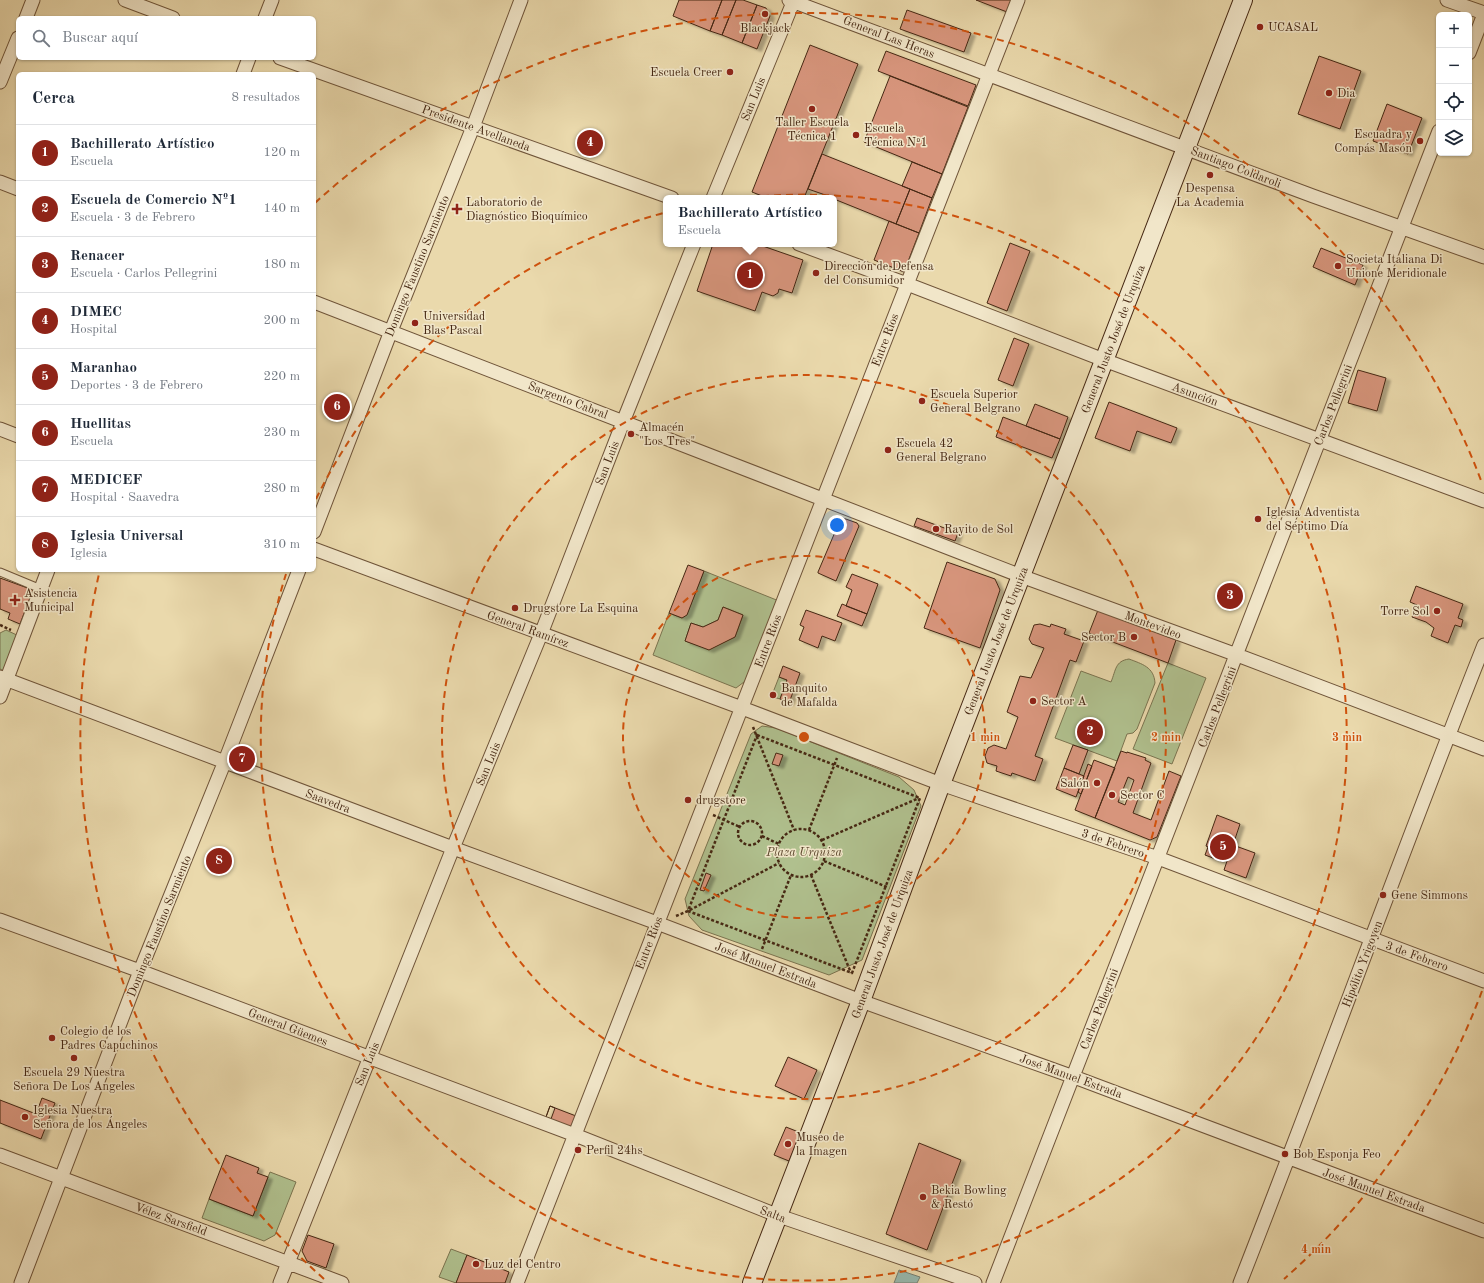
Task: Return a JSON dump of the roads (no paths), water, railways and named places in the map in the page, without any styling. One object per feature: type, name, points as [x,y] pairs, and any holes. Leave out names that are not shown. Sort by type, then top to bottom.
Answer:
[{"type":"street","points":[[27,16],[34,0]]},
{"type":"street","points":[[125,0],[168,16]]},
{"type":"street","points":[[266,16],[272,0]]},
{"type":"street","name":"Domingo Faustino Sarmiento","points":[[316,527],[391,331],[522,0]]},
{"type":"street","name":"Entre Ríos","points":[[517,1283],[1018,0]]},
{"type":"street","name":"General Justo José de Urquiza","points":[[752,1283],[862,1001],[893,890],[941,784],[1243,0]]},
{"type":"street","points":[[1447,0],[1484,14],[1471,48]]},
{"type":"street","name":"General Las Heras","points":[[792,1],[989,75]]},
{"type":"street","name":"San Luis","points":[[714,195],[792,1]]},
{"type":"street","points":[[0,82],[16,43]]},
{"type":"street","points":[[244,72],[248,60]]},
{"type":"street","name":"Presidente Avellaneda","points":[[286,60],[664,195]]},
{"type":"street","name":"Santiago Coldaroli","points":[[989,75],[1484,257]]},
{"type":"street","name":"Carlos Pellegrini","points":[[993,1283],[1436,139]]},
{"type":"street","points":[[0,182],[16,187]]},
{"type":"street","name":"San Luis","points":[[280,1283],[453,848],[541,634],[693,247]]},
{"type":"street","points":[[807,247],[907,284]]},
{"type":"street","name":"Asunción","points":[[907,284],[1104,360],[1484,501]]},
{"type":"street","name":"Sargento Cabral","points":[[316,303],[823,499]]},
{"type":"street","points":[[0,429],[16,435]]},
{"type":"street","name":"Montevideo","points":[[823,499],[1021,576],[1237,655],[1484,749]]},
{"type":"street","name":"General Ramírez","points":[[316,550],[742,708]]},
{"type":"street","points":[[0,697],[3,678],[47,572]]},
{"type":"street","name":"Domingo Faustino Sarmiento","points":[[20,1283],[140,971],[225,761],[298,572]]},
{"type":"street","name":"Hipólito Yrigoyen","points":[[1240,1283],[1289,1158],[1448,736],[1484,646]]},
{"type":"street","name":"Saavedra","points":[[3,678],[453,848],[657,923]]},
{"type":"street","name":"3 de Febrero","points":[[742,708],[941,784],[1158,858],[1484,981]]},
{"type":"street","name":"General Güemes","points":[[0,920],[140,971],[575,1135]]},
{"type":"street","name":"José Manuel Estrada","points":[[657,923],[757,962],[1074,1077],[1484,1231]]},
{"type":"street","name":"Salta","points":[[575,1135],[778,1216],[975,1283]]},
{"type":"street","name":"Vélez Sarsfield","points":[[0,1155],[342,1283]]},
{"type":"lane","points":[[0,572],[41,589]]},
{"type":"water","points":[[899,1270],[920,1277],[917,1283],[894,1283]]},
{"type":"place","name":"Blackjack","points":[[765,14]]},
{"type":"place","name":"UCASAL","points":[[1260,27]]},
{"type":"place","name":"Escuela Creer","points":[[730,72]]},
{"type":"place","name":"Dia","points":[[1329,93]]},
{"type":"place","name":"Taller Escuela Técnica 1","points":[[812,109]]},
{"type":"place","name":"Escuela Técnica Nº1","points":[[856,135]]},
{"type":"place","name":"Escuadra y Compás Masón","points":[[1420,141]]},
{"type":"place","name":"DIMEC","points":[[590,143]]},
{"type":"place","name":"Despensa La Academia","points":[[1210,175]]},
{"type":"place","name":"Laboratorio de Diagnóstico Bioquímico","points":[[457,209]]},
{"type":"place","name":"Societa Italiana Di Unione Meridionale","points":[[1338,266]]},
{"type":"place","name":"Dirección de Defensa del Consumidor","points":[[816,273]]},
{"type":"place","name":"Bachillerato Artístico","points":[[750,275]]},
{"type":"place","name":"Universidad Blas Pascal","points":[[415,323]]},
{"type":"place","name":"Escuela Superior General Belgrano","points":[[922,401]]},
{"type":"place","name":"Huellitas","points":[[337,407]]},
{"type":"place","name":"Almacén \"Los Tres\"","points":[[631,434]]},
{"type":"place","name":"Escuela 42 General Belgrano","points":[[888,450]]},
{"type":"place","name":"Iglesia Adventista del Séptimo Día","points":[[1258,519]]},
{"type":"place","name":"Rayito de Sol","points":[[936,529]]},
{"type":"place","name":"Renacer","points":[[1230,596]]},
{"type":"place","name":"Asistencia Municipal","points":[[15,600]]},
{"type":"place","name":"Drugstore La Esquina","points":[[515,608]]},
{"type":"place","name":"Torre Sol","points":[[1437,611]]},
{"type":"place","name":"Sector B","points":[[1134,637]]},
{"type":"place","name":"Banquito de Mafalda","points":[[773,695]]},
{"type":"place","name":"Sector A","points":[[1033,701]]},
{"type":"place","name":"Escuela de Comercio Nº1","points":[[1090,732]]},
{"type":"place","name":"MEDICEF","points":[[242,759]]},
{"type":"place","name":"Salón","points":[[1097,783]]},
{"type":"place","name":"Sector C","points":[[1112,795]]},
{"type":"place","name":"drugstore","points":[[688,800]]},
{"type":"place","name":"Maranhao","points":[[1223,847]]},
{"type":"place","name":"Iglesia Universal","points":[[219,861]]},
{"type":"place","name":"Gene Simmons","points":[[1383,895]]},
{"type":"place","name":"Colegio de los Padres Capuchinos","points":[[52,1038]]},
{"type":"place","name":"Escuela 29 Nuestra Señora De Los Angeles","points":[[74,1058]]},
{"type":"place","name":"Iglesia Nuestra Señora de los Ángeles","points":[[25,1117]]},
{"type":"place","name":"Museo de la Imagen","points":[[788,1144]]},
{"type":"place","name":"Perfil 24hs","points":[[578,1150]]},
{"type":"place","name":"Bob Esponja Feo","points":[[1285,1154]]},
{"type":"place","name":"Bekia Bowling & Restó","points":[[923,1197]]},
{"type":"place","name":"Luz del Centro","points":[[476,1264]]},
{"type":"park label","name":"Plaza Urquiza","points":[[804,852]]}]
